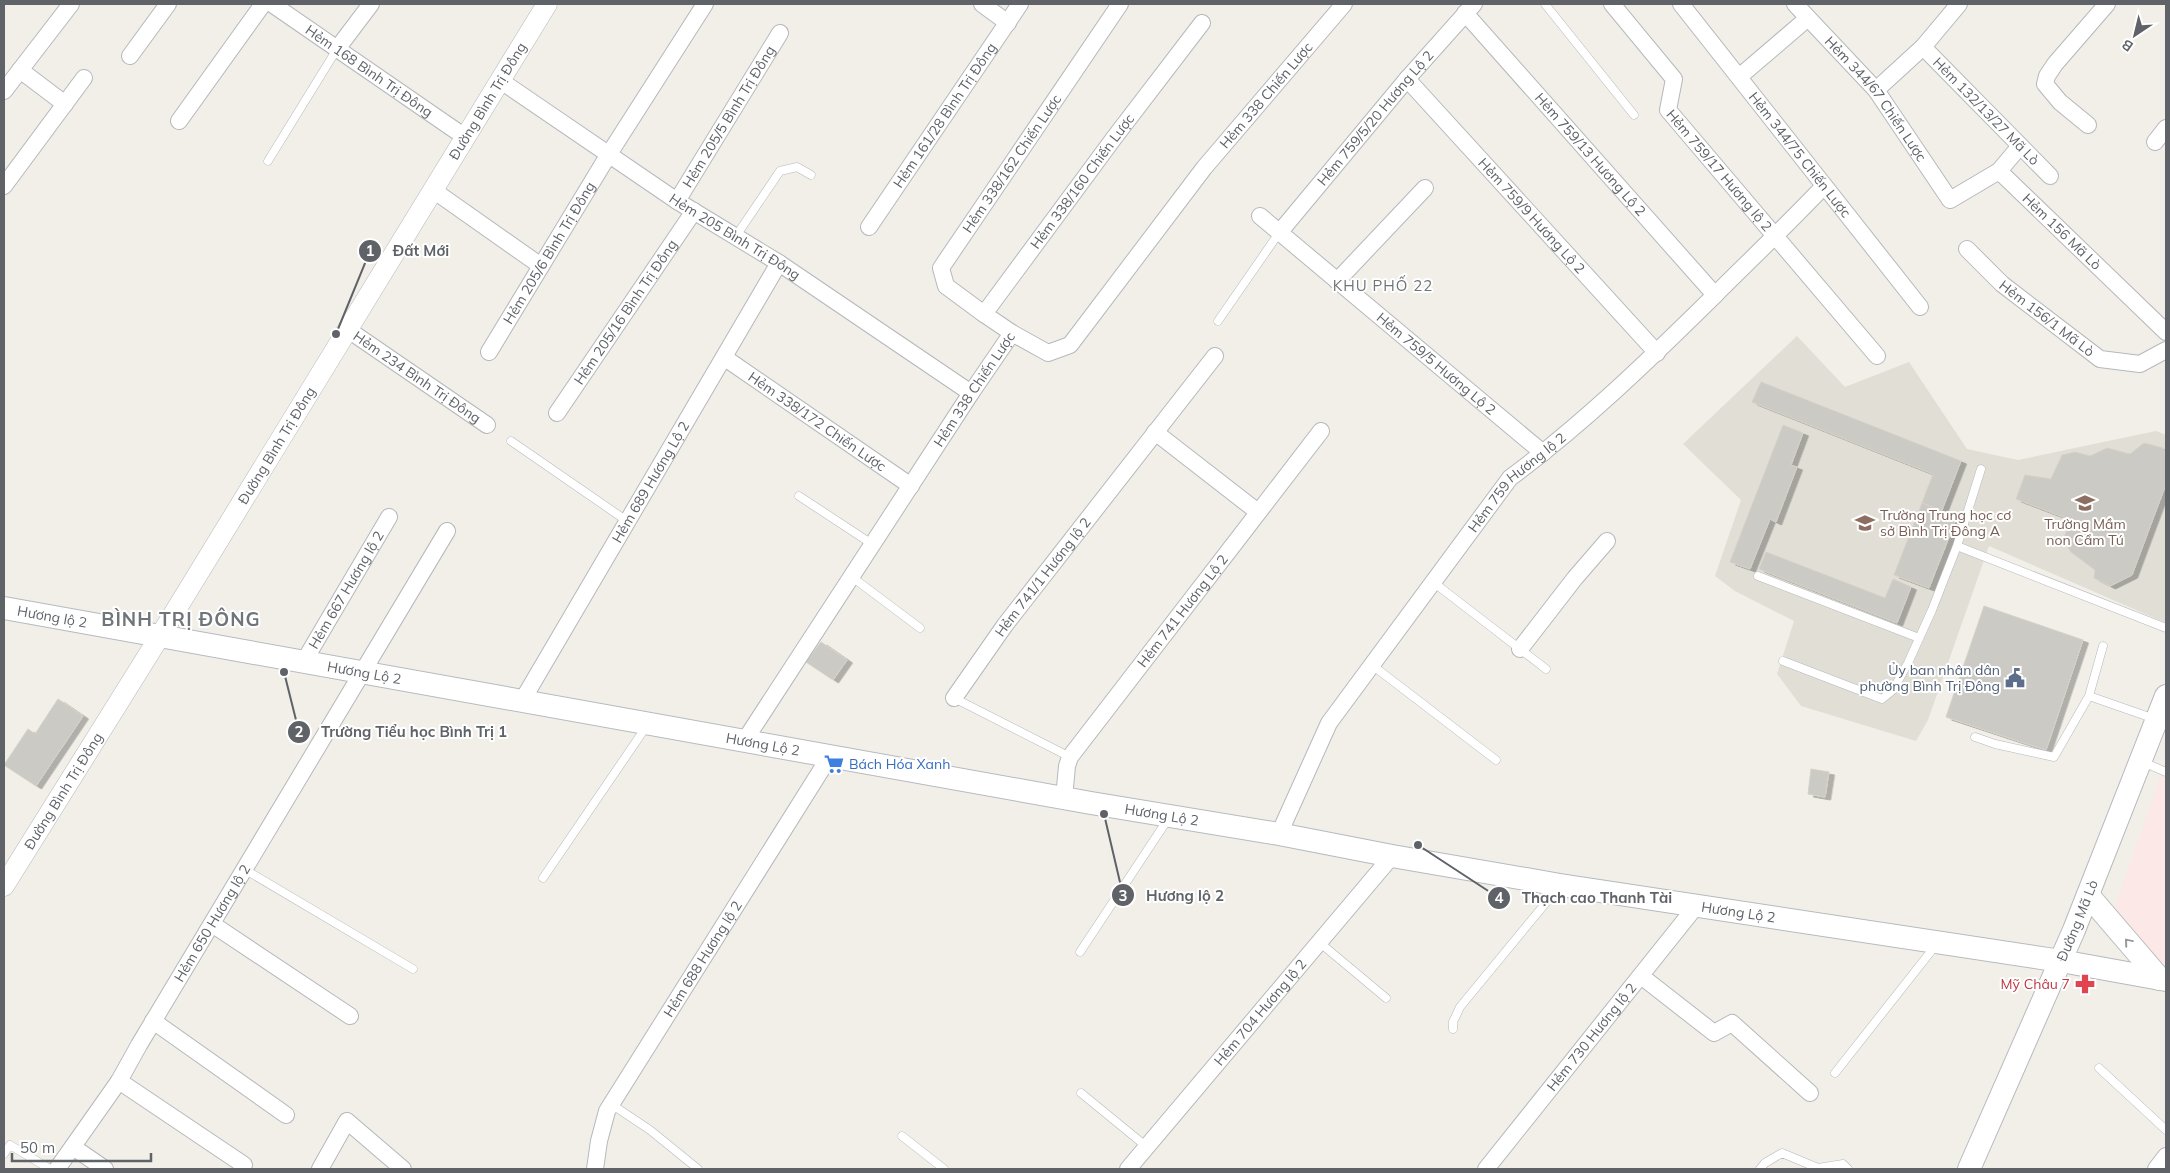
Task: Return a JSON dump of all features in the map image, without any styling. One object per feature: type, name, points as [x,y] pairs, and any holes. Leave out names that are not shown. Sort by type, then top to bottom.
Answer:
[{"type":"main road","name":"Hương lộ 2","points":[[4,608],[160,636]]},
{"type":"main road","name":"Hương Lộ 2","points":[[160,636],[1064,798],[1279,834],[1392,856],[1937,944],[2061,961],[2163,980]]},
{"type":"main road","name":"Đường Mã Lò","points":[[1969,1169],[2061,961],[2166,696]]},
{"type":"main road","points":[[2088,895],[2163,980]]},
{"type":"street","points":[[4,91],[71,4]]},
{"type":"street","points":[[130,56],[168,4]]},
{"type":"street","points":[[179,121],[263,4]]},
{"type":"street","name":"Hẻm 168 Bình Trị Đông","points":[[272,4],[465,137]]},
{"type":"street","points":[[337,49],[370,4]]},
{"type":"street","name":"Đường Bình Trị Đông","points":[[4,886],[160,636],[547,4]]},
{"type":"street","name":"Hẻm 205/6 Bình Trị Đông","points":[[489,352],[608,154],[705,4]]},
{"type":"street","points":[[982,4],[1008,23]]},
{"type":"street","name":"Hẻm 161/28 Bình Trị Đông","points":[[869,227],[1020,4]]},
{"type":"street","name":"Hẻm 338/162 Chiến Lược","points":[[984,314],[946,286],[940,268],[1120,4]]},
{"type":"street","name":"Hẻm 338 Chiến Lược","points":[[745,740],[1012,333],[1048,353],[1070,344],[1204,168],[1344,4]]},
{"type":"street","name":"Hẻm 759/17 Hương lộ 2","points":[[1612,4],[1674,78],[1668,110],[1776,236]]},
{"type":"street","name":"Hẻm 344/75 Chiến Lược","points":[[1681,4],[1920,308]]},
{"type":"street","name":"Hẻm 344/67 Chiến Lược","points":[[1795,4],[1876,90],[1950,200],[1999,171]]},
{"type":"street","points":[[1876,90],[1923,47],[1960,4]]},
{"type":"street","points":[[2088,125],[2060,102],[2045,84],[2047,76],[2055,64],[2107,4]]},
{"type":"street","name":"Hẻm 759/5/20 Hương Lộ 2","points":[[1279,233],[1407,79],[1469,9]]},
{"type":"street","name":"Hẻm 759/13 Hương Lộ 2","points":[[1469,9],[1715,294]]},
{"type":"street","points":[[1740,77],[1808,18]]},
{"type":"street","name":"Hẻm 338/160 Chiến Lược","points":[[984,314],[1119,131],[1202,23]]},
{"type":"street","name":"Hẻm 205/5 Bình Trị Đông","points":[[676,201],[780,33]]},
{"type":"street","name":"Hẻm 132/13/27 Mã Lò","points":[[1923,47],[2050,176]]},
{"type":"street","points":[[20,70],[65,104]]},
{"type":"street","points":[[4,186],[84,78]]},
{"type":"street","name":"Hẻm 759/9 Hương Lộ 2","points":[[1407,79],[1658,353]]},
{"type":"street","name":"Hẻm 205 Bình Trị Đông","points":[[501,81],[676,201],[779,263],[971,393]]},
{"type":"street","points":[[2155,142],[2166,128]]},
{"type":"street","points":[[1999,171],[2020,146]]},
{"type":"street","name":"Hẻm 156 Mã Lò","points":[[1999,171],[2166,332]]},
{"type":"street","name":"Hẻm 759 Hương lộ 2","points":[[1279,834],[1329,722],[1510,478],[1543,453],[1658,353],[1824,186]]},
{"type":"street","points":[[1337,281],[1425,188]]},
{"type":"street","points":[[433,190],[541,266]]},
{"type":"street","name":"Hẻm 205/16 Bình Trị Đông","points":[[557,413],[694,211]]},
{"type":"street","name":"Hẻm 759/5 Hương Lộ 2","points":[[1260,216],[1543,453]]},
{"type":"street","points":[[1776,236],[1877,356]]},
{"type":"street","name":"Hẻm 156/1 Mã Lò","points":[[1967,249],[2002,284],[2100,359],[2140,364],[2166,350]]},
{"type":"street","name":"Hẻm 689 Hương Lộ 2","points":[[522,701],[725,358],[779,263]]},
{"type":"street","points":[[984,314],[1012,333]]},
{"type":"street","name":"Hẻm 234 Bình Trị Đông","points":[[347,329],[487,425]]},
{"type":"street","name":"Hẻm 741/1 Hương lộ 2","points":[[954,698],[1005,625],[1214,356]]},
{"type":"street","name":"Hẻm 338/172 Chiến Lược","points":[[725,358],[911,486]]},
{"type":"street","name":"Hẻm 741 Hương Lộ 2","points":[[1064,798],[1067,766],[1070,757],[1321,431]]},
{"type":"street","points":[[1155,432],[1258,512]]},
{"type":"street","name":"Hẻm 667 Hương lộ 2","points":[[303,663],[389,517]]},
{"type":"street","name":"Hẻm 650 Hương lộ 2","points":[[57,1169],[119,1081],[153,1021],[447,531]]},
{"type":"street","points":[[1520,649],[1575,578],[1607,541]]},
{"type":"street","name":"Hẻm 688 Hương lộ 2","points":[[595,1169],[599,1140],[607,1111],[830,756]]},
{"type":"street","name":"Hẻm 704 Hương lộ 2","points":[[1128,1169],[1392,856]]},
{"type":"street","name":"Hẻm 730 Hương lộ 2","points":[[1486,1169],[1697,905]]},
{"type":"street","points":[[212,924],[350,1016]]},
{"type":"street","points":[[1641,976],[1714,1033],[1732,1023],[1810,1093]]},
{"type":"street","points":[[153,1021],[286,1115]]},
{"type":"street","points":[[119,1081],[244,1165]]},
{"type":"street","points":[[320,1169],[347,1121],[403,1169]]},
{"type":"street","points":[[73,1147],[105,1169]]},
{"type":"street","points":[[2156,1169],[2166,1156]]},
{"type":"lane","points":[[1545,4],[1634,115]]},
{"type":"lane","points":[[268,161],[337,49]]},
{"type":"lane","points":[[736,236],[780,171],[797,167],[811,175]]},
{"type":"lane","points":[[1218,321],[1279,233]]},
{"type":"lane","points":[[511,441],[627,521]]},
{"type":"lane","points":[[1783,660],[1882,699],[1893,690],[1919,638],[1957,546],[1982,469]]},
{"type":"lane","points":[[799,496],[872,544]]},
{"type":"lane","points":[[1957,546],[2166,628]]},
{"type":"lane","points":[[1758,576],[1919,638]]},
{"type":"lane","points":[[852,577],[920,628]]},
{"type":"lane","points":[[1432,582],[1546,669]]},
{"type":"lane","points":[[1975,737],[2003,746],[2054,757],[2089,696],[2103,646]]},
{"type":"lane","points":[[1372,665],[1496,760]]},
{"type":"lane","points":[[2089,696],[2157,720]]},
{"type":"lane","name":"Hẻm 741/1 Hương lộ 2","points":[[954,698],[1070,757]]},
{"type":"lane","points":[[543,878],[648,723]]},
{"type":"lane","points":[[2141,761],[2166,772]]},
{"type":"lane","points":[[1080,952],[1171,816]]},
{"type":"lane","points":[[244,869],[413,969]]},
{"type":"lane","points":[[1453,1029],[1453,1022],[1460,1007],[1560,884]]},
{"type":"lane","points":[[1319,942],[1386,998]]},
{"type":"lane","points":[[1835,1073],[1937,944]]},
{"type":"lane","points":[[2099,1068],[2166,1130]]},
{"type":"lane","points":[[1081,1093],[1147,1146]]},
{"type":"lane","points":[[611,1104],[650,1130],[698,1169]]},
{"type":"lane","points":[[902,1136],[944,1169]]},
{"type":"lane","points":[[4,1154],[10,1145],[50,1169]]},
{"type":"lane","points":[[1760,1169],[1765,1163],[1782,1153],[1818,1168],[1843,1164],[1848,1169]]},
{"type":"shaded area","name":"Trường Trung học cơ sở Bình Trị Đông A","points":[[1797,336],[1845,387],[1909,362],[1967,449],[2018,460],[2156,431],[2166,435],[2166,623],[1989,546],[1928,720],[1916,741],[1801,706],[1777,674],[1794,621],[1735,591],[1715,576],[1741,500],[1683,444]]},
{"type":"shaded area","points":[[2166,760],[2166,962],[2158,962],[2114,910]]},
{"type":"building","points":[[1761,382],[1961,461],[1942,510],[1922,503],[1933,474],[1752,402]]},
{"type":"building","points":[[1783,425],[1803,433],[1791,465],[1797,467],[1776,522],[1770,519],[1750,569],[1730,562]]},
{"type":"building","points":[[2144,443],[2163,448],[2166,458],[2166,484],[2132,575],[2110,586],[2094,578],[2095,570],[2071,552],[2063,540],[2071,520],[2016,499],[2025,475],[2051,479],[2062,455],[2075,452],[2090,456],[2107,448],[2130,454]]},
{"type":"building","points":[[1922,503],[1957,517],[1929,588],[1894,575]]},
{"type":"building","points":[[1766,552],[1885,598],[1893,579],[1911,587],[1897,623],[1759,569]]},
{"type":"building","name":"Ủy ban nhân dân phường Bình Trị Đông","points":[[1984,606],[2083,640],[2046,750],[1946,717]]},
{"type":"building","points":[[821,642],[847,660],[833,680],[806,662]]},
{"type":"building","points":[[58,699],[83,716],[36,786],[4,765],[28,729],[35,734]]},
{"type":"building","points":[[1811,769],[1829,772],[1825,797],[1808,794]]},
{"type":"place","name":"Đất Mới","points":[[336,334]]},
{"type":"place","name":"Trường Mầm non Cẩm Tú","points":[[2085,503]]},
{"type":"place","name":"Trường Trung học cơ sở Bình Trị Đông A","points":[[1865,523]]},
{"type":"place","name":"Trường Tiểu học Bình Trị 1","points":[[284,672]]},
{"type":"place","name":"Ủy ban nhân dân phường Bình Trị Đông","points":[[2015,678]]},
{"type":"place","name":"Bách Hóa Xanh","points":[[834,764]]},
{"type":"place","name":"Hương lộ 2","points":[[1104,814]]},
{"type":"place","name":"Thạch cao Thanh Tài","points":[[1418,845]]},
{"type":"place","name":"Mỹ Châu 7","points":[[2085,984]]},
{"type":"district","name":"KHU PHỐ 22","points":[[1383,286]]},
{"type":"district","name":"BÌNH TRỊ ĐÔNG","points":[[181,619]]}]
